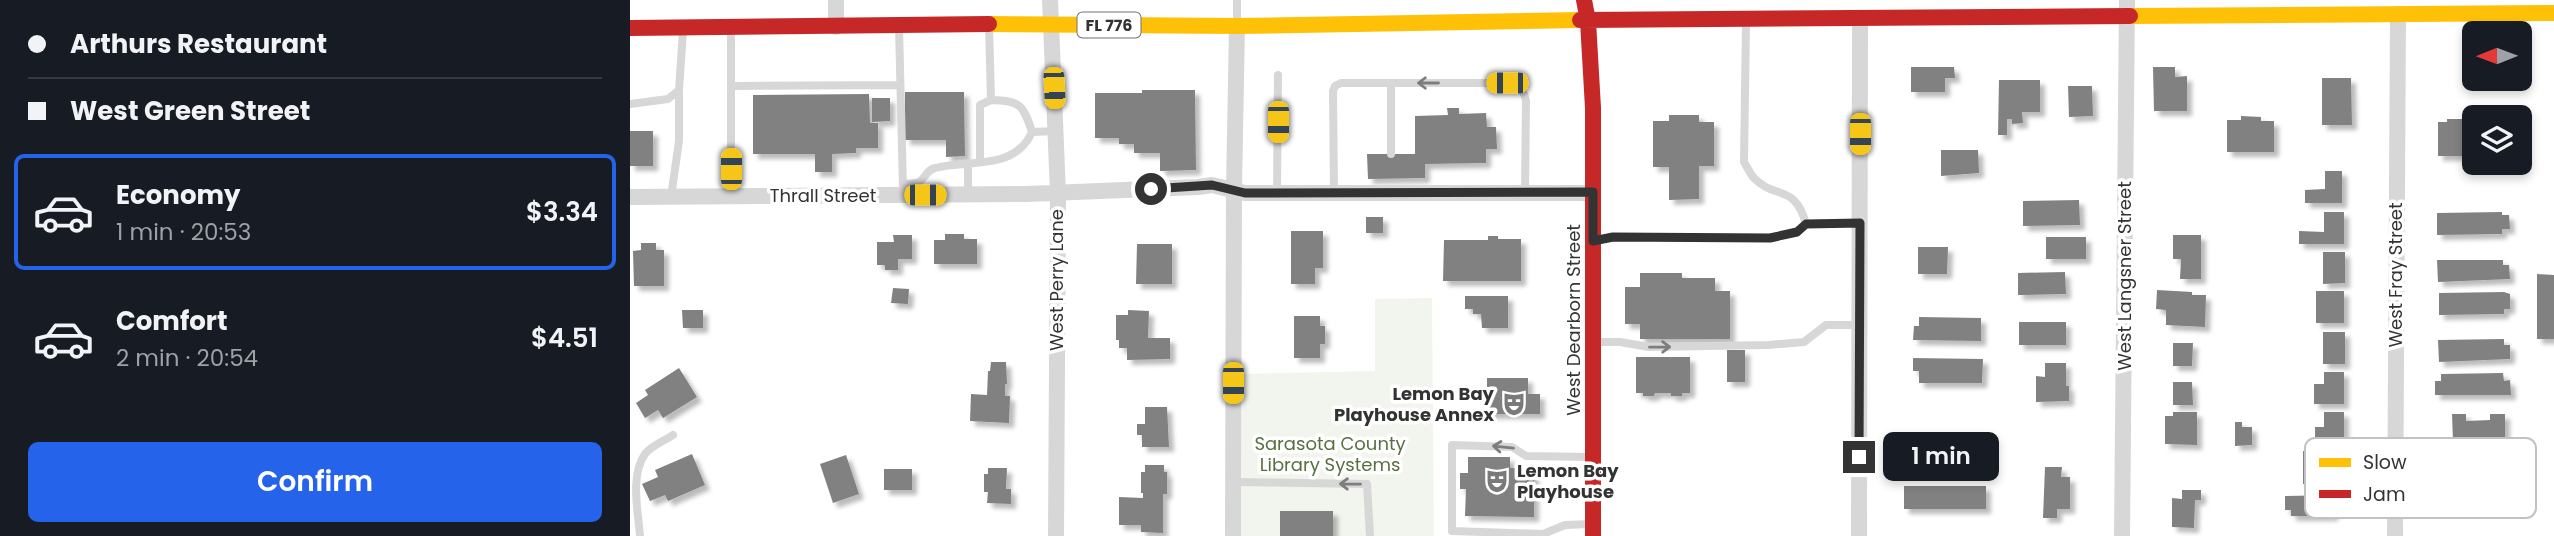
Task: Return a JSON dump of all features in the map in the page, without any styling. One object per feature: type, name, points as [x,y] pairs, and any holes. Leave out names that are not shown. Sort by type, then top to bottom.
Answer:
[{"type":"main road","points":[[1584,0],[1588,21]]},
{"type":"main road","points":[[1588,21],[1593,0]]},
{"type":"main road","name":"FL 776","points":[[630,28],[989,24],[1237,26],[1746,19],[2127,8],[2388,12],[2553,9]]},
{"type":"main road","name":"West Dearborn Street","points":[[1588,21],[1593,108],[1593,530]]},
{"type":"street","points":[[836,0],[836,27]]},
{"type":"street","name":"West Perry Lane","points":[[1050,0],[1058,193],[1056,536]]},
{"type":"street","name":"West Langsner Street","points":[[2122,536],[2127,8]]},
{"type":"street","name":"West Fray Street","points":[[2388,12],[2394,438]]},
{"type":"street","points":[[1859,536],[1861,15]]},
{"type":"street","points":[[1233,536],[1237,26]]},
{"type":"street","name":"Thrall Street","points":[[630,197],[903,190],[968,195],[1212,185],[1245,193],[1392,190],[1593,192]]},
{"type":"street","name":"West Fray Street","points":[[2395,518],[2395,536]]},
{"type":"lane","points":[[1237,0],[1237,26]]},
{"type":"lane","points":[[1746,19],[1744,162],[1754,178],[1791,196],[1802,211],[1806,224]]},
{"type":"lane","points":[[989,24],[991,100]]},
{"type":"lane","points":[[900,26],[903,190],[918,182],[932,168],[980,162],[1017,152],[1024,147],[1032,132],[1020,105],[1010,100],[991,100],[980,105],[980,162]]},
{"type":"lane","points":[[731,196],[732,27]]},
{"type":"lane","points":[[671,197],[679,141],[683,28]]},
{"type":"lane","points":[[1277,193],[1278,75]]},
{"type":"lane","points":[[1334,193],[1335,86],[1341,83],[1507,83],[1518,86],[1524,93],[1525,193]]},
{"type":"lane","points":[[1391,83],[1391,154]]},
{"type":"lane","points":[[731,86],[899,85]]},
{"type":"lane","points":[[630,104],[668,99],[679,90]]},
{"type":"lane","points":[[1032,132],[1056,131]]},
{"type":"lane","points":[[968,164],[968,195]]},
{"type":"lane","points":[[1593,241],[1613,237],[1770,238],[1797,232],[1806,224],[1860,223]]},
{"type":"lane","points":[[1593,342],[1620,342],[1649,347],[1768,345],[1804,341],[1826,325],[1859,325]]},
{"type":"lane","points":[[640,536],[636,491],[638,467],[646,452],[673,435]]},
{"type":"lane","points":[[1593,457],[1526,456],[1512,447],[1452,445],[1452,531],[1543,534],[1565,525],[1593,530]]},
{"type":"lane","points":[[1234,482],[1367,484],[1370,536]]},
{"type":"green space","name":"Sarasota County Library Systems","points":[[1432,298],[1434,536],[1241,536],[1242,374],[1375,371],[1375,299]]},
{"type":"building","points":[[1911,67],[1954,67],[1955,78],[1945,78],[1945,92],[1911,92]]},
{"type":"building","points":[[2153,67],[2175,67],[2175,77],[2187,76],[2187,111],[2154,111]]},
{"type":"building","points":[[2322,78],[2351,78],[2352,125],[2322,125]]},
{"type":"building","points":[[1999,80],[2040,80],[2040,112],[2022,112],[2023,123],[2012,124],[2012,119],[2007,119],[2007,135],[1998,135]]},
{"type":"building","points":[[2068,86],[2092,86],[2093,116],[2069,117]]},
{"type":"building","points":[[1142,90],[1195,90],[1196,170],[1160,171],[1160,153],[1134,153],[1134,144],[1119,144],[1119,138],[1095,138],[1095,93],[1142,93]]},
{"type":"building","points":[[905,92],[964,92],[965,156],[946,157],[946,140],[905,140]]},
{"type":"building","points":[[869,94],[870,123],[878,123],[878,148],[856,148],[856,153],[832,154],[832,172],[815,172],[815,154],[753,154],[753,95]]},
{"type":"building","points":[[872,98],[890,98],[890,121],[872,122]]},
{"type":"building","points":[[1447,108],[1459,108],[1459,114],[1486,113],[1487,127],[1496,127],[1497,149],[1486,149],[1486,163],[1425,164],[1425,178],[1368,179],[1367,154],[1415,154],[1415,116],[1448,115]]},
{"type":"building","points":[[1669,115],[1699,115],[1699,122],[1714,122],[1714,166],[1699,166],[1699,199],[1669,200],[1669,167],[1653,167],[1653,121],[1669,121]]},
{"type":"building","points":[[2241,116],[2274,121],[2274,152],[2227,152],[2227,120],[2241,120]]},
{"type":"building","points":[[2447,119],[2462,119],[2462,156],[2438,156],[2438,122],[2447,122]]},
{"type":"building","points":[[630,131],[653,131],[653,166],[630,166]]},
{"type":"building","points":[[1941,150],[1978,150],[1979,173],[1941,176]]},
{"type":"building","points":[[2325,171],[2342,171],[2342,203],[2305,203],[2305,190],[2325,189]]},
{"type":"building","points":[[2079,200],[2080,225],[2023,226],[2023,201]]},
{"type":"building","points":[[2324,212],[2344,212],[2344,244],[2299,244],[2299,231],[2324,232]]},
{"type":"building","points":[[2502,212],[2502,215],[2509,215],[2510,229],[2502,229],[2502,234],[2437,235],[2437,213]]},
{"type":"building","points":[[1366,217],[1383,217],[1383,233],[1366,233]]},
{"type":"building","points":[[1291,231],[1323,231],[1323,268],[1315,268],[1315,284],[1291,284]]},
{"type":"building","points":[[945,234],[964,234],[964,239],[977,239],[977,264],[934,264],[934,240],[945,240]]},
{"type":"building","points":[[893,235],[912,235],[912,259],[898,259],[898,270],[885,270],[885,265],[877,265],[877,242],[894,242]]},
{"type":"building","points":[[2173,235],[2201,235],[2201,279],[2180,279],[2181,259],[2173,259]]},
{"type":"building","points":[[1488,236],[1521,239],[1521,281],[1443,281],[1444,240],[1488,240]]},
{"type":"building","points":[[2046,237],[2086,237],[2086,259],[2046,259]]},
{"type":"building","points":[[641,243],[656,243],[656,250],[664,250],[664,286],[634,286],[633,251],[641,250]]},
{"type":"building","points":[[1137,244],[1172,244],[1172,284],[1136,284]]},
{"type":"building","points":[[1918,247],[1948,247],[1947,274],[1918,274]]},
{"type":"building","points":[[2323,252],[2345,252],[2345,283],[2323,284]]},
{"type":"building","points":[[2437,260],[2503,260],[2503,265],[2509,265],[2510,279],[2438,282]]},
{"type":"building","points":[[2065,272],[2066,294],[2018,295],[2018,273]]},
{"type":"building","points":[[1640,273],[1682,273],[1682,278],[1715,278],[1715,291],[1730,291],[1730,339],[1640,339],[1640,324],[1625,324],[1625,287],[1640,287]]},
{"type":"building","points":[[2537,274],[2554,275],[2554,339],[2537,339]]},
{"type":"building","points":[[893,288],[909,289],[908,304],[891,303]]},
{"type":"building","points":[[2157,290],[2206,295],[2205,327],[2166,325],[2166,310],[2156,309]]},
{"type":"building","points":[[2316,291],[2344,291],[2344,323],[2316,323]]},
{"type":"building","points":[[2439,293],[2510,294],[2510,309],[2504,309],[2504,314],[2439,315]]},
{"type":"building","points":[[1465,296],[1508,296],[1508,328],[1482,328],[1481,314],[1473,314],[1473,309],[1465,309]]},
{"type":"building","points":[[682,310],[703,310],[703,328],[683,328]]},
{"type":"building","points":[[1128,310],[1149,311],[1148,338],[1170,338],[1170,359],[1127,360],[1127,348],[1119,348],[1119,340],[1116,340],[1116,315],[1128,315]]},
{"type":"building","points":[[1294,316],[1320,316],[1320,326],[1325,326],[1325,344],[1320,344],[1320,358],[1294,358]]},
{"type":"building","points":[[1919,317],[1981,318],[1981,341],[1913,340],[1914,326],[1919,326]]},
{"type":"building","points":[[2019,322],[2066,322],[2066,345],[2019,345]]},
{"type":"building","points":[[2323,332],[2345,332],[2345,364],[2323,364]]},
{"type":"building","points":[[2504,339],[2504,345],[2510,345],[2510,359],[2439,362],[2438,340]]},
{"type":"building","points":[[2173,343],[2193,343],[2192,366],[2173,366]]},
{"type":"building","points":[[1727,350],[1745,350],[1745,382],[1727,382]]},
{"type":"building","points":[[1636,357],[1690,357],[1690,393],[1682,393],[1682,396],[1655,393],[1654,396],[1643,396],[1643,393],[1636,393]]},
{"type":"building","points":[[1913,358],[1983,359],[1982,383],[1919,383],[1919,371],[1913,371]]},
{"type":"building","points":[[991,362],[1006,362],[1005,396],[1010,396],[1009,423],[970,421],[971,394],[987,395]]},
{"type":"building","points":[[2045,363],[2066,363],[2069,401],[2036,402],[2036,376],[2045,377]]},
{"type":"building","points":[[679,368],[697,397],[663,418],[658,410],[645,418],[636,403],[648,395],[645,390]]},
{"type":"building","points":[[2324,372],[2344,372],[2344,404],[2314,404],[2314,384],[2324,384]]},
{"type":"building","points":[[2503,373],[2504,381],[2510,380],[2511,395],[2435,395],[2435,381],[2441,381],[2441,374]]},
{"type":"building","name":"Lemon Bay Playhouse Annex","points":[[1487,378],[1528,378],[1528,394],[1540,394],[1540,414],[1487,414]]},
{"type":"building","points":[[2173,382],[2192,382],[2193,405],[2173,405]]},
{"type":"building","points":[[1145,407],[1167,407],[1169,447],[1142,447],[1142,435],[1137,435],[1137,424],[1145,424]]},
{"type":"building","points":[[2173,412],[2197,412],[2197,445],[2165,444],[2165,416],[2173,416]]},
{"type":"building","points":[[2324,412],[2344,412],[2344,438],[2315,438],[2315,427],[2324,427]]},
{"type":"building","points":[[2452,414],[2466,414],[2466,421],[2490,420],[2490,414],[2505,414],[2505,438],[2453,438]]},
{"type":"building","points":[[2235,422],[2242,422],[2242,427],[2252,427],[2252,445],[2235,446]]},
{"type":"building","points":[[1912,434],[1935,435],[1934,465],[1912,465],[1909,442],[1912,442]]},
{"type":"building","points":[[2303,451],[2305,451],[2305,484]]},
{"type":"building","points":[[692,454],[705,485],[668,501],[665,495],[650,501],[642,484],[658,477],[655,470]]},
{"type":"building","points":[[846,455],[859,494],[833,503],[820,464]]},
{"type":"building","name":"Lemon Bay Playhouse","points":[[1468,457],[1510,457],[1510,468],[1534,468],[1534,517],[1465,516],[1466,489],[1460,489],[1460,473],[1468,473]]},
{"type":"building","points":[[1145,465],[1164,465],[1164,472],[1167,472],[1167,494],[1163,494],[1163,533],[1141,532],[1141,525],[1119,525],[1119,497],[1143,498],[1141,472],[1145,472]]},
{"type":"building","points":[[2045,467],[2062,467],[2061,477],[2070,477],[2070,509],[2057,509],[2057,518],[2043,518]]},
{"type":"building","points":[[988,468],[1007,468],[1006,489],[1011,489],[1011,504],[987,503],[988,492],[984,492],[984,474],[988,474]]},
{"type":"building","points":[[884,469],[912,469],[912,490],[884,490]]},
{"type":"building","points":[[1904,486],[1986,486],[1986,509],[1904,509]]},
{"type":"building","points":[[2182,490],[2201,490],[2201,500],[2195,500],[2194,528],[2172,527],[2172,498],[2182,499]]},
{"type":"building","points":[[2285,496],[2305,496],[2305,516],[2291,516],[2291,510],[2285,510]]},
{"type":"building","points":[[1280,511],[1333,511],[1333,536],[1280,536]]},
{"type":"traffic: slow","points":[[2130,16],[2554,13]]},
{"type":"traffic: slow","points":[[989,24],[1237,26],[1580,20]]},
{"type":"traffic: jam","points":[[1584,0],[1588,21],[1593,108],[1593,536]]},
{"type":"traffic: jam","points":[[1580,20],[2130,16]]},
{"type":"traffic: jam","points":[[630,28],[989,24]]},
{"type":"place","name":"Lemon Bay Playhouse Annex","points":[[1514,404]]},
{"type":"place","name":"Lemon Bay Playhouse","points":[[1497,481]]},
{"type":"route","points":[[1151,189],[1212,185],[1245,193],[1593,192],[1593,241],[1613,237],[1770,238],[1797,232],[1806,224],[1860,223],[1859,457]]}]
